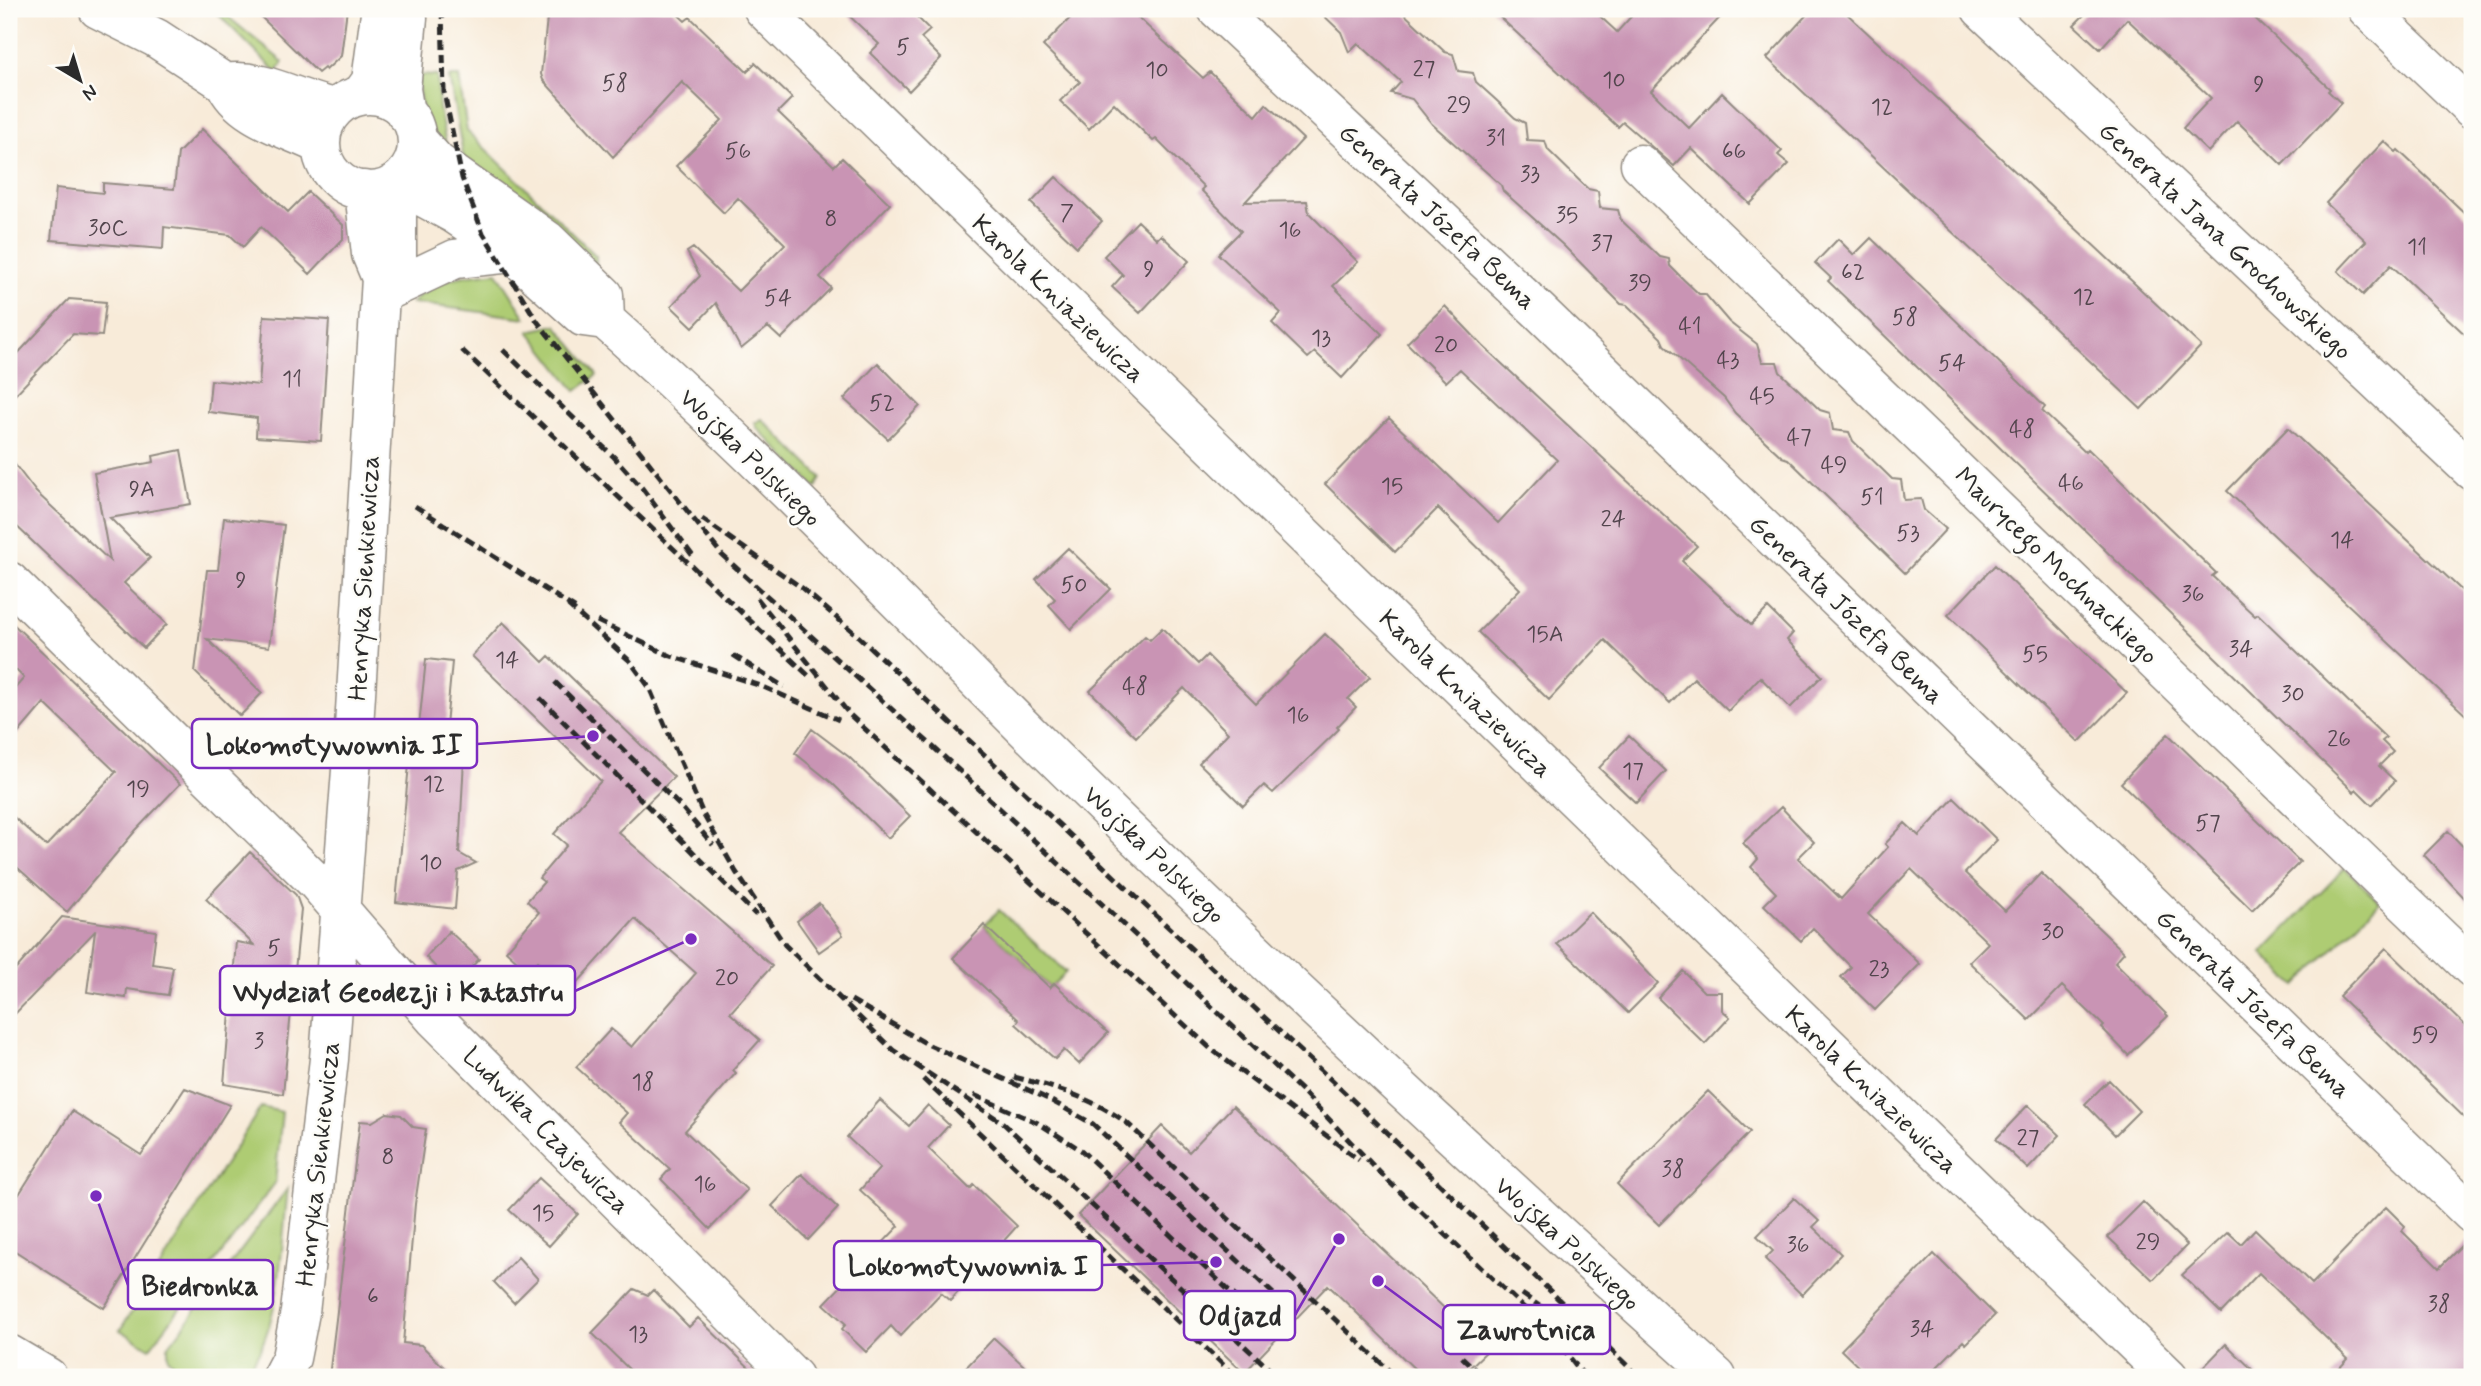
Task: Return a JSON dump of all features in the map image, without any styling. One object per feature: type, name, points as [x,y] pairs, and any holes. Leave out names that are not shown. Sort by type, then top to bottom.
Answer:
[{"type":"street","points":[[98,9],[156,38],[225,83],[230,95],[241,107],[320,145]]},
{"type":"street","points":[[384,9],[380,14],[371,81],[322,126],[320,145],[324,159],[337,175],[352,187],[380,187],[413,164],[412,127],[401,89],[408,18],[405,9]]},
{"type":"street","name":"Karola Kniaziewicza","points":[[763,9],[2169,1377]]},
{"type":"street","name":"Generała Józefa Bema","points":[[1217,9],[1549,321],[2472,1214]]},
{"type":"street","name":"Generała Jana Grochowskiego","points":[[1981,9],[2472,471]]},
{"type":"street","points":[[2367,9],[2472,108]]},
{"type":"street","points":[[225,83],[243,80],[257,83],[314,104],[385,97],[412,127],[437,162],[547,240],[582,272],[604,295],[605,320]]},
{"type":"street","name":"Maurycego Mochnackiego","points":[[1640,164],[2472,968]]},
{"type":"street","name":"Wojska Polskiego","points":[[380,187],[454,214],[512,253],[583,317],[605,320],[725,428],[1043,747],[1395,1084],[1717,1377]]},
{"type":"street","name":"Henryka Sienkiewicza","points":[[281,1377],[295,1344],[300,1312],[329,1059],[342,909],[381,286],[371,254],[380,187]]},
{"type":"street","points":[[381,286],[455,259],[512,253]]},
{"type":"street","name":"Ludwika Czajewicza","points":[[9,581],[342,909],[385,964],[435,1019],[794,1377]]},
{"type":"street","points":[[9,1354],[48,1377]]},
{"type":"green space","points":[[213,9],[227,16],[283,62],[277,73]]},
{"type":"green space","points":[[418,75],[437,76],[439,108],[448,155],[435,136],[422,108]]},
{"type":"green space","points":[[449,77],[459,77],[467,131],[596,256],[596,263],[465,166]]},
{"type":"green space","points":[[497,272],[526,318],[412,303],[440,283],[461,276]]},
{"type":"green space","points":[[556,325],[597,375],[576,391],[529,331]]},
{"type":"green space","points":[[762,419],[821,477],[816,488],[757,428],[755,423]]},
{"type":"green space","points":[[2345,868],[2380,902],[2296,986],[2262,953]]},
{"type":"green space","points":[[999,910],[1066,972],[1050,988],[984,925]]},
{"type":"green space","points":[[261,1107],[282,1112],[275,1183],[150,1348],[120,1330]]},
{"type":"green space","points":[[288,1188],[281,1262],[272,1314],[255,1359],[242,1377],[186,1377],[168,1358],[168,1347]]},
{"type":"building","points":[[253,9],[347,9],[341,56],[326,70],[324,68],[318,73]]},
{"type":"building","points":[[548,9],[672,9],[685,21],[690,17],[747,72],[755,63],[792,98],[778,112],[834,166],[842,158],[890,204],[820,277],[831,288],[781,339],[768,327],[741,349],[716,303],[693,327],[671,306],[700,276],[687,252],[693,248],[738,291],[785,244],[738,198],[724,213],[676,166],[722,120],[682,82],[613,157],[543,80],[541,74]]},
{"type":"building","points":[[842,9],[909,9],[930,30],[921,38],[941,58],[909,91],[870,53],[879,44]]},
{"type":"building","points":[[1079,9],[1129,9],[1203,78],[1210,72],[1256,116],[1266,104],[1303,139],[1245,202],[1307,201],[1309,213],[1358,262],[1333,286],[1382,334],[1342,378],[1315,352],[1308,358],[1272,323],[1281,313],[1218,254],[1241,231],[1201,190],[1204,187],[1156,139],[1153,141],[1114,103],[1089,129],[1060,101],[1080,82],[1043,46]]},
{"type":"building","points":[[1317,9],[1399,9],[1445,52],[1453,54],[1458,71],[1473,73],[1476,82],[1515,118],[1525,123],[1527,140],[1545,141],[1548,150],[1588,189],[1598,191],[1600,208],[1618,210],[1621,220],[1660,257],[1669,259],[1670,266],[1684,280],[1699,294],[1705,294],[1729,322],[1757,344],[1762,362],[1777,362],[1780,372],[1820,410],[1830,413],[1833,430],[1849,432],[1853,441],[1892,479],[1901,480],[1904,500],[1921,499],[1924,510],[1946,529],[1905,573],[1788,459],[1782,457],[1735,413],[1724,398],[1664,345],[1661,338],[1627,305],[1621,304],[1564,246],[1503,191],[1501,185],[1432,124],[1412,99],[1391,93],[1401,82],[1358,43],[1349,52],[1341,32]]},
{"type":"building","points":[[1491,9],[1592,9],[1617,32],[1638,9],[1728,9],[1651,91],[1689,128],[1722,93],[1782,151],[1778,155],[1789,164],[1750,204],[1691,148],[1674,166],[1623,122],[1618,127]]},
{"type":"building","points":[[1812,9],[1842,9],[2201,346],[2141,409],[1767,58]]},
{"type":"building","points":[[2090,9],[2245,9],[2330,89],[2328,91],[2341,103],[2282,165],[2237,121],[2208,152],[2183,128],[2211,98],[2127,19],[2100,49],[2074,25]]},
{"type":"building","points":[[202,129],[288,212],[308,192],[343,225],[343,239],[310,274],[261,227],[243,247],[230,235],[164,227],[163,249],[51,240],[56,188],[103,193],[103,183],[174,189],[178,153]]},
{"type":"building","points":[[2384,141],[2396,152],[2398,150],[2472,220],[2472,341],[2391,265],[2363,295],[2338,271],[2366,241],[2326,203]]},
{"type":"building","points":[[1056,177],[1102,221],[1077,247],[1031,203]]},
{"type":"building","points":[[1138,221],[1157,239],[1161,235],[1189,261],[1140,313],[1112,287],[1123,275],[1104,256]]},
{"type":"building","points":[[1871,238],[2045,407],[2042,411],[2085,452],[2088,449],[2216,573],[2212,576],[2255,616],[2258,614],[2386,738],[2382,741],[2393,752],[2379,766],[2395,781],[2372,805],[2356,789],[2354,792],[1828,281],[1831,278],[1815,263],[1838,239],[1854,255]]},
{"type":"building","points":[[69,299],[106,302],[102,336],[73,334],[9,401],[9,363]]},
{"type":"building","points":[[1445,306],[1483,346],[1697,546],[1682,561],[1751,625],[1768,608],[1793,633],[1787,640],[1822,676],[1790,708],[1760,677],[1728,711],[1694,678],[1670,703],[1605,640],[1549,700],[1478,632],[1520,589],[1438,508],[1395,552],[1325,484],[1389,418],[1498,523],[1557,460],[1460,369],[1446,382],[1407,343]]},
{"type":"building","points":[[264,316],[329,320],[321,441],[256,437],[257,418],[208,412],[211,380],[259,385]]},
{"type":"building","points":[[878,363],[920,406],[888,439],[844,399]]},
{"type":"building","points":[[2288,428],[2472,600],[2472,721],[2227,491]]},
{"type":"building","points":[[181,450],[191,504],[110,518],[150,558],[124,583],[167,624],[144,648],[9,519],[9,457],[36,492],[110,561],[94,473],[154,462],[153,456]]},
{"type":"building","points":[[224,518],[284,525],[269,647],[207,639],[262,693],[240,716],[195,672],[207,570],[218,570]]},
{"type":"building","points":[[1068,548],[1111,589],[1071,629],[1049,605],[1055,599],[1036,579]]},
{"type":"building","points":[[1995,565],[2127,693],[2079,742],[1948,615]]},
{"type":"building","points":[[9,620],[180,784],[136,830],[67,912],[9,860],[9,813],[46,846],[116,772],[44,703],[9,744],[9,695],[24,678],[9,663]]},
{"type":"building","points":[[503,622],[543,662],[549,656],[674,777],[618,832],[772,966],[730,1013],[760,1040],[733,1070],[736,1073],[685,1131],[747,1190],[710,1229],[661,1179],[670,1169],[619,1122],[627,1113],[576,1067],[611,1029],[632,1047],[696,973],[635,919],[570,991],[538,961],[529,972],[506,951],[539,912],[527,901],[544,882],[539,878],[567,845],[554,834],[601,781],[472,656]]},
{"type":"building","points":[[1162,628],[1198,664],[1207,655],[1256,704],[1325,634],[1370,677],[1348,699],[1356,707],[1337,727],[1339,729],[1273,793],[1264,785],[1243,806],[1199,763],[1228,733],[1184,688],[1136,737],[1090,691],[1145,636],[1150,640]]},
{"type":"building","points":[[426,659],[452,662],[443,757],[464,759],[459,853],[476,863],[458,871],[455,909],[396,902],[410,754],[416,755]]},
{"type":"building","points":[[812,729],[849,757],[910,816],[888,838],[832,783],[795,753]]},
{"type":"building","points":[[2168,734],[2300,862],[2252,910],[2121,783]]},
{"type":"building","points":[[1629,736],[1666,771],[1636,803],[1599,768]]},
{"type":"building","points":[[1954,798],[1997,840],[1965,873],[2005,911],[2041,873],[2124,952],[2115,962],[2168,1016],[2128,1055],[2102,1028],[2104,1026],[2062,986],[2029,1020],[1969,962],[1988,943],[1911,869],[1868,914],[1920,964],[1875,1010],[1841,977],[1851,967],[1813,928],[1801,941],[1764,905],[1776,893],[1751,867],[1758,859],[1743,843],[1781,807],[1814,842],[1798,858],[1841,899],[1888,847],[1885,844],[1905,823],[1919,836]]},
{"type":"building","points":[[2448,831],[2472,856],[2472,906],[2424,855]]},
{"type":"building","points":[[250,852],[296,895],[301,909],[283,1094],[224,1084],[236,942],[254,945],[206,899]]},
{"type":"building","points":[[819,903],[843,935],[819,952],[797,921]]},
{"type":"building","points":[[1590,912],[1658,983],[1628,1013],[1557,944]]},
{"type":"building","points":[[62,917],[156,931],[152,964],[173,967],[168,995],[127,989],[126,998],[87,992],[95,931],[9,1020],[9,977]]},
{"type":"building","points":[[984,925],[1050,988],[1054,983],[1108,1033],[1079,1064],[1064,1050],[1055,1059],[1016,1024],[1019,1020],[953,958]]},
{"type":"building","points":[[449,931],[479,959],[458,982],[450,975],[447,979],[426,957]]},
{"type":"building","points":[[2386,948],[2472,1032],[2472,1125],[2339,996]]},
{"type":"building","points":[[1683,971],[1704,992],[1722,992],[1722,1010],[1730,1017],[1705,1044],[1658,998]]},
{"type":"building","points":[[2109,1080],[2139,1111],[2115,1135],[2085,1104]]},
{"type":"building","points":[[185,1088],[230,1105],[104,1308],[9,1247],[9,1210],[72,1111],[141,1155]]},
{"type":"building","points":[[1708,1091],[1750,1132],[1659,1225],[1617,1184]]},
{"type":"building","points":[[880,1100],[909,1126],[928,1105],[949,1125],[928,1148],[970,1189],[974,1185],[1017,1226],[950,1301],[941,1293],[900,1336],[891,1326],[866,1352],[842,1329],[846,1324],[824,1304],[899,1226],[860,1190],[880,1168],[847,1137]]},
{"type":"building","points":[[2028,1105],[2060,1135],[2028,1169],[1996,1139]]},
{"type":"building","points":[[1233,1106],[1468,1331],[1470,1329],[1490,1348],[1460,1377],[1423,1377],[1328,1285],[1244,1373],[1078,1215],[1162,1126],[1189,1152]]},
{"type":"building","points":[[387,1113],[401,1115],[413,1127],[426,1129],[415,1204],[403,1343],[421,1345],[454,1377],[329,1377],[360,1121],[372,1122]]},
{"type":"building","points":[[802,1174],[838,1208],[808,1240],[772,1206]]},
{"type":"building","points":[[539,1178],[578,1214],[549,1246],[509,1210]]},
{"type":"building","points":[[1794,1198],[1819,1221],[1813,1227],[1841,1254],[1802,1295],[1765,1259],[1773,1251],[1757,1236]]},
{"type":"building","points":[[2143,1202],[2187,1245],[2153,1280],[2108,1237]]},
{"type":"building","points":[[2386,1207],[2405,1226],[2402,1231],[2439,1268],[2472,1235],[2472,1377],[2331,1377],[2348,1359],[2259,1273],[2221,1313],[2182,1275],[2228,1232],[2241,1244],[2255,1229],[2312,1284]]},
{"type":"building","points":[[1934,1254],[1995,1315],[1966,1344],[1963,1341],[1927,1377],[1869,1377],[1841,1350]]},
{"type":"building","points":[[518,1257],[538,1279],[514,1303],[494,1282]]},
{"type":"building","points":[[634,1289],[648,1295],[653,1290],[689,1327],[698,1318],[759,1377],[637,1377],[592,1333]]},
{"type":"building","points":[[994,1338],[1036,1377],[957,1377]]},
{"type":"building","points":[[2226,1344],[2260,1377],[2194,1377]]},
{"type":"railway","points":[[442,9],[444,92],[462,178],[483,233],[537,321],[722,555],[964,775],[1304,1093],[1385,1178],[1551,1333],[1585,1377]]},
{"type":"railway","points":[[462,350],[809,676]]},
{"type":"railway","points":[[503,350],[614,457],[642,488],[695,559]]},
{"type":"railway","points":[[415,506],[576,609]]},
{"type":"railway","points":[[702,519],[802,588],[858,636],[1359,1106],[1639,1377]]},
{"type":"railway","points":[[757,598],[850,715],[1211,1049],[1359,1160]]},
{"type":"railway","points":[[568,605],[630,661],[649,687],[703,814],[736,872],[785,945],[893,1050],[1003,1123],[1278,1377]]},
{"type":"railway","points":[[597,621],[671,656],[761,686],[839,720]]},
{"type":"railway","points":[[733,655],[784,687]]},
{"type":"railway","points":[[555,682],[683,809],[713,845]]},
{"type":"railway","points":[[540,698],[756,915]]},
{"type":"railway","points":[[851,1000],[927,1044],[1048,1099],[1093,1124],[1298,1317]]},
{"type":"railway","points":[[1014,1077],[1087,1100],[1127,1123],[1396,1377]]},
{"type":"railway","points":[[923,1079],[1236,1377]]},
{"type":"railway","points":[[974,1095],[1038,1123],[1081,1150],[1278,1337]]},
{"type":"railway","points":[[1522,1294],[1586,1338]]},
{"type":"railway","points":[[1462,1357],[1483,1377]]},
{"type":"place","name":"Lokomotywownia II","points":[[593,736]]},
{"type":"place","name":"Wydział Geodezji i Katastru","points":[[691,939]]},
{"type":"place","name":"Biedronka","points":[[96,1196]]},
{"type":"place","name":"Odjazd","points":[[1339,1239]]},
{"type":"place","name":"Lokomotywownia I","points":[[1216,1262]]},
{"type":"place","name":"Zawrotnica","points":[[1378,1281]]}]
